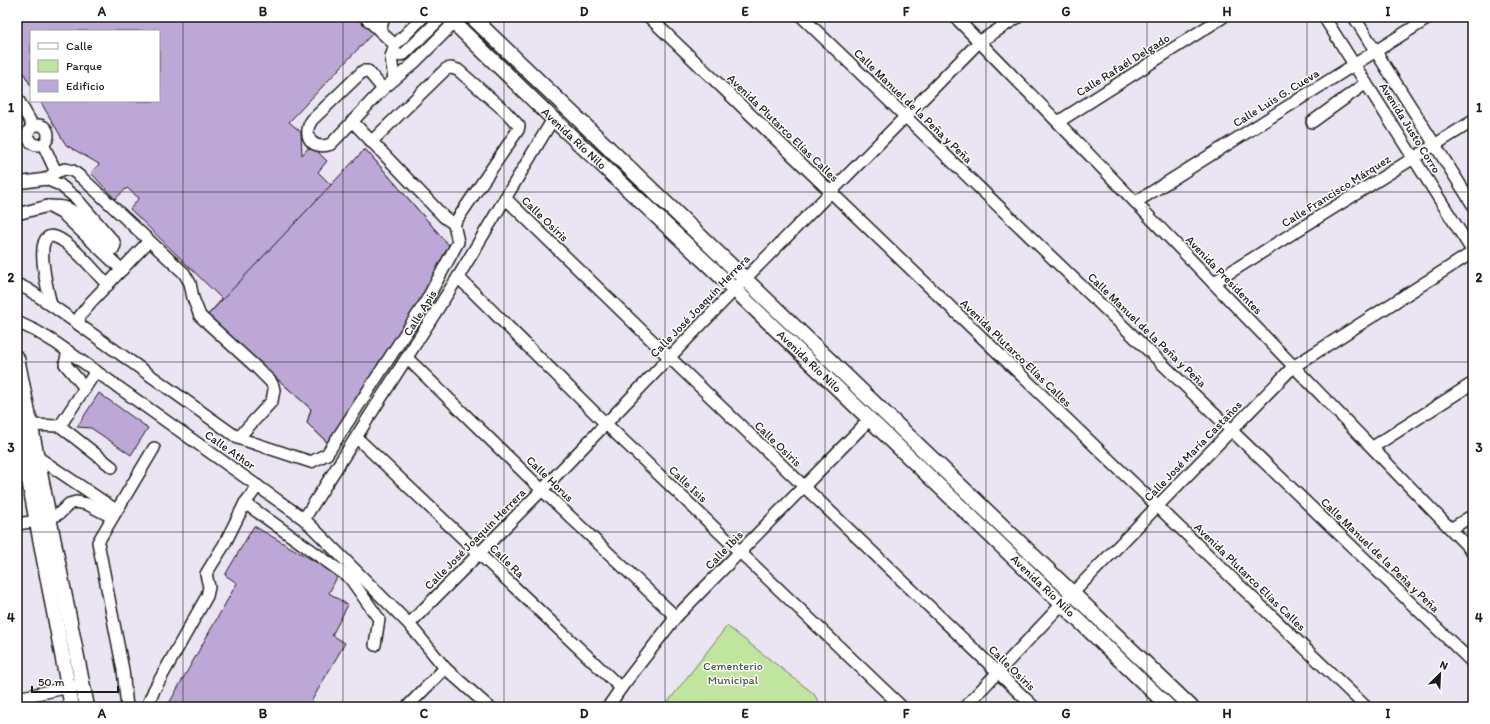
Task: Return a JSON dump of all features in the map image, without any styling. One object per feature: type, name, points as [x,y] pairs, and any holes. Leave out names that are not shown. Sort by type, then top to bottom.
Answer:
[{"type":"main road","name":"Avenida Río Nilo","points":[[472,17],[1191,707]]},
{"type":"main road","name":"Avenida Río Nilo","points":[[450,20],[734,289],[1169,707]]},
{"type":"main road","points":[[17,358],[36,456],[43,520],[75,686],[87,707]]},
{"type":"main road","points":[[17,417],[23,477],[43,520]]},
{"type":"main road","points":[[72,707],[75,686]]},
{"type":"street","points":[[365,17],[395,44]]},
{"type":"street","points":[[380,31],[384,17]]},
{"type":"street","points":[[394,79],[390,57],[395,44],[423,17]]},
{"type":"street","points":[[390,57],[433,17]]},
{"type":"street","name":"Avenida Plutarco Elías Calles","points":[[649,17],[1366,707]]},
{"type":"street","name":"Calle Manuel de la Peña y Peña","points":[[802,17],[1473,662]]},
{"type":"street","name":"Avenida Presidentes","points":[[955,17],[1136,202],[1293,367],[1373,447],[1473,552]]},
{"type":"street","name":"Calle José Joaquín Herrera","points":[[409,624],[542,490],[734,289],[979,42],[1018,17]]},
{"type":"street","name":"Calle Rafaél Delgado","points":[[1058,122],[1222,17]]},
{"type":"street","name":"Avenida Justo Corro","points":[[1324,17],[1473,252]]},
{"type":"street","name":"Avenida Justo Corro","points":[[1354,17],[1473,205]]},
{"type":"street","name":"Calle Luis G. Cueva","points":[[1136,202],[1430,17]]},
{"type":"street","points":[[390,57],[404,54],[450,20]]},
{"type":"street","points":[[383,90],[368,71],[363,71],[312,120],[308,130],[308,138],[317,146],[327,146],[331,144],[394,79],[407,70],[409,59],[423,43],[450,20]]},
{"type":"street","points":[[372,142],[446,69],[451,68],[458,70],[518,124],[518,130],[454,224]]},
{"type":"street","points":[[1312,122],[1366,84]]},
{"type":"street","points":[[17,98],[32,126],[28,133],[30,141],[36,145],[43,144],[56,172]]},
{"type":"street","name":"Calle Apis","points":[[304,519],[357,438],[458,277],[553,119]]},
{"type":"street","points":[[17,284],[29,290],[51,305],[238,438],[311,462],[327,454],[425,303],[458,242],[454,224],[444,217],[352,121]]},
{"type":"street","name":"Calle Francisco Márquez","points":[[1213,283],[1473,121]]},
{"type":"street","points":[[17,183],[46,179],[56,172],[65,169],[73,171],[188,279],[192,288],[195,305],[200,316],[258,369],[273,386],[274,390],[272,401],[238,438]]},
{"type":"street","points":[[17,214],[48,206],[65,208],[80,218],[110,249],[114,249],[116,245],[114,242],[76,198],[60,185],[46,179]]},
{"type":"street","name":"Calle Osiris","points":[[505,198],[669,358],[1034,707]]},
{"type":"street","points":[[48,206],[63,214],[122,270]]},
{"type":"street","points":[[51,305],[46,284],[42,246],[48,237],[53,236],[66,243],[108,285]]},
{"type":"street","points":[[81,326],[79,322],[83,312],[149,241]]},
{"type":"street","name":"Calle José María Castaños","points":[[965,707],[1062,604],[1293,367],[1473,252]]},
{"type":"street","name":"Calle Isis","points":[[458,277],[606,424],[902,707]]},
{"type":"street","name":"Calle Athor","points":[[17,322],[36,331],[68,351],[304,519],[409,624],[444,668],[490,707]]},
{"type":"street","points":[[68,351],[65,364],[85,388]]},
{"type":"street","name":"Calle Horus","points":[[407,358],[542,490],[676,617]]},
{"type":"street","points":[[60,426],[96,371]]},
{"type":"street","points":[[1373,447],[1473,383]]},
{"type":"street","name":"Calle Ibis","points":[[608,707],[676,617],[870,419]]},
{"type":"street","points":[[30,425],[60,426],[112,467]]},
{"type":"street","name":"Calle Ra","points":[[357,438],[621,688]]},
{"type":"street","points":[[127,707],[123,670],[98,542],[154,448]]},
{"type":"street","points":[[36,456],[114,514]]},
{"type":"street","points":[[147,707],[154,690],[207,596],[209,587],[206,574],[224,545],[246,503],[258,486]]},
{"type":"street","points":[[17,524],[43,520],[60,513],[69,504],[76,502],[88,504],[114,514]]},
{"type":"street","points":[[246,503],[350,578],[379,619],[375,645]]},
{"type":"street","points":[[1451,529],[1473,515]]},
{"type":"street","points":[[407,707],[444,668]]},
{"type":"street","points":[[17,698],[75,686]]},
{"type":"green space","name":"Cementerio Municipal","points":[[727,626],[813,693],[823,707],[664,707]]},
{"type":"building","points":[[17,17],[356,17],[373,33],[289,122],[301,132],[302,155],[311,145],[327,161],[318,172],[332,186],[365,149],[453,250],[329,444],[307,423],[311,409],[207,316],[222,299],[130,209],[139,198],[127,188],[115,199],[91,173],[99,164],[66,145],[41,102],[160,102],[160,30],[30,30],[30,84],[17,62]]},
{"type":"building","points":[[365,149],[453,250],[329,444],[307,423],[311,409],[207,316]]},
{"type":"building","points":[[99,393],[148,428],[131,455],[91,428],[77,427]]},
{"type":"building","points":[[254,526],[338,575],[329,593],[348,605],[332,635],[345,643],[308,707],[167,707],[237,583],[225,575]]}]
